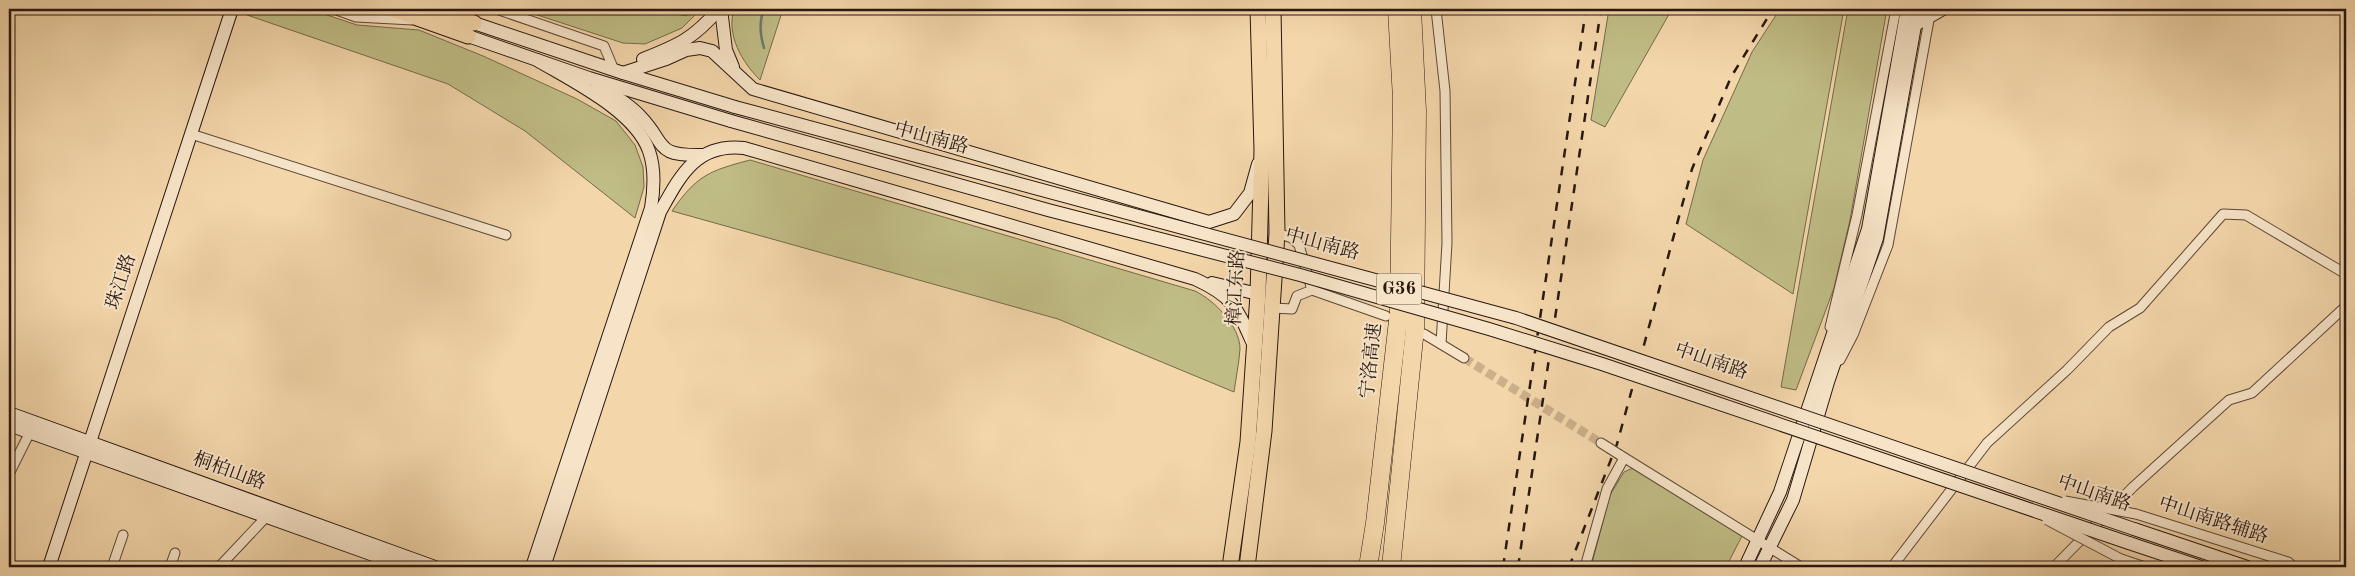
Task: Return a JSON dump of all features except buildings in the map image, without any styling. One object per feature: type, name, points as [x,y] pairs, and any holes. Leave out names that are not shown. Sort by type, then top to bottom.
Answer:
[{"type":"highway","name":"宁洛高速","points":[[1368,567],[1375,523],[1399,312],[1402,99],[1398,9]]},
{"type":"highway","name":"宁洛高速","points":[[1391,567],[1414,328],[1418,111],[1412,9]]},
{"type":"main road","name":"珠江路","points":[[49,567],[232,9]]},
{"type":"main road","name":"中山南路","points":[[392,9],[431,15],[471,30],[537,60],[589,78],[731,121],[1048,210],[1300,275],[1489,329],[1612,368],[2200,567]]},
{"type":"main road","points":[[619,72],[641,60],[682,43],[703,27],[720,9]]},
{"type":"main road","points":[[720,9],[726,50],[737,76]]},
{"type":"main road","name":"樟江东路","points":[[1230,567],[1248,442],[1258,294],[1262,150],[1258,9]]},
{"type":"main road","name":"樟江东路","points":[[1247,567],[1264,431],[1277,232],[1273,9]]},
{"type":"main road","points":[[1904,16],[1917,9]]},
{"type":"main road","points":[[1904,16],[1930,13],[1943,9]]},
{"type":"main road","points":[[1760,567],[1792,500],[1823,379],[1868,229],[1904,16]]},
{"type":"main road","name":"中山南路","points":[[471,30],[735,107],[1516,318],[2247,567]]},
{"type":"main road","points":[[619,72],[666,59],[686,50],[700,48],[712,51],[753,89],[1209,222],[1234,214],[1250,193],[1262,150]]},
{"type":"main road","points":[[532,567],[651,208],[654,190],[649,150],[631,123],[612,106],[537,60]]},
{"type":"main road","points":[[589,78],[639,114],[665,150],[679,156],[704,155],[734,147],[744,148],[1195,279],[1258,294]]},
{"type":"main road","points":[[544,567],[660,212],[679,178],[690,164],[704,155]]},
{"type":"main road","points":[[1195,279],[1219,290],[1228,298],[1241,318],[1254,346]]},
{"type":"main road","points":[[1745,567],[1780,492],[1823,379]]},
{"type":"main road","name":"桐柏山路","points":[[9,413],[87,447],[407,567]]},
{"type":"main road","name":"桐柏山路","points":[[9,425],[87,447],[436,567]]},
{"type":"street","points":[[334,9],[356,17],[431,15]]},
{"type":"street","points":[[496,9],[604,46],[619,72]]},
{"type":"street","points":[[1436,9],[1445,92],[1447,243],[1441,344]]},
{"type":"street","points":[[1823,379],[1853,336],[1888,245],[1930,13]]},
{"type":"street","points":[[191,134],[506,235]]},
{"type":"street","points":[[1892,567],[1988,443],[2067,370],[2109,327],[2140,308],[2223,214],[2246,215],[2346,274]]},
{"type":"street","points":[[1277,232],[1292,238],[1299,245],[1312,290]]},
{"type":"street","points":[[1273,308],[1292,309],[1297,296],[1312,290],[1386,316]]},
{"type":"street","points":[[2054,567],[2133,487],[2229,400],[2252,393],[2346,306]]},
{"type":"street","points":[[1424,334],[1464,358]]},
{"type":"street","points":[[9,474],[30,432]]},
{"type":"street","points":[[1605,446],[1801,567]]},
{"type":"street","points":[[1586,567],[1607,489],[1622,456]]},
{"type":"street","name":"中山南路辅路","points":[[2032,494],[2136,514],[2288,562],[2294,567]]},
{"type":"street","points":[[2027,509],[2121,559],[2145,567]]},
{"type":"street","points":[[219,567],[267,516]]},
{"type":"street","points":[[112,567],[123,535]]},
{"type":"street","points":[[170,567],[175,552]]},
{"type":"shaded area","points":[[251,9],[309,9],[357,25],[419,30],[483,56],[577,99],[616,121],[635,145],[643,167],[644,187],[635,218],[525,131],[448,84],[247,15]]},
{"type":"shaded area","points":[[519,9],[701,9],[682,28],[645,44],[623,43]]},
{"type":"shaded area","points":[[734,9],[783,9],[760,80],[747,65],[737,48],[732,29]]},
{"type":"shaded area","points":[[1609,9],[1642,9],[1654,12],[1656,9],[1672,9],[1605,127],[1591,120]]},
{"type":"shaded area","points":[[1780,9],[1844,9],[1793,294],[1686,224],[1703,160],[1752,52]]},
{"type":"shaded area","points":[[1848,9],[1887,9],[1850,220],[1834,288],[1796,390],[1781,387]]},
{"type":"shaded area","points":[[750,160],[1195,291],[1218,307],[1236,332],[1240,349],[1234,392],[1058,319],[672,211],[689,189],[705,176],[714,171]]},
{"type":"shaded area","points":[[1633,468],[1742,536],[1726,567],[1591,567],[1610,495],[1624,472]]},
{"type":"waterway","points":[[654,9],[686,15]]},
{"type":"waterway","points":[[764,9],[761,18],[761,28],[764,48]]},
{"type":"tunnel","points":[[1464,358],[1601,443]]},
{"type":"railway","points":[[1503,567],[1586,9]]},
{"type":"railway","points":[[1518,567],[1601,9]]},
{"type":"railway","points":[[1569,567],[1617,444],[1692,169],[1731,77],[1773,9]]}]
